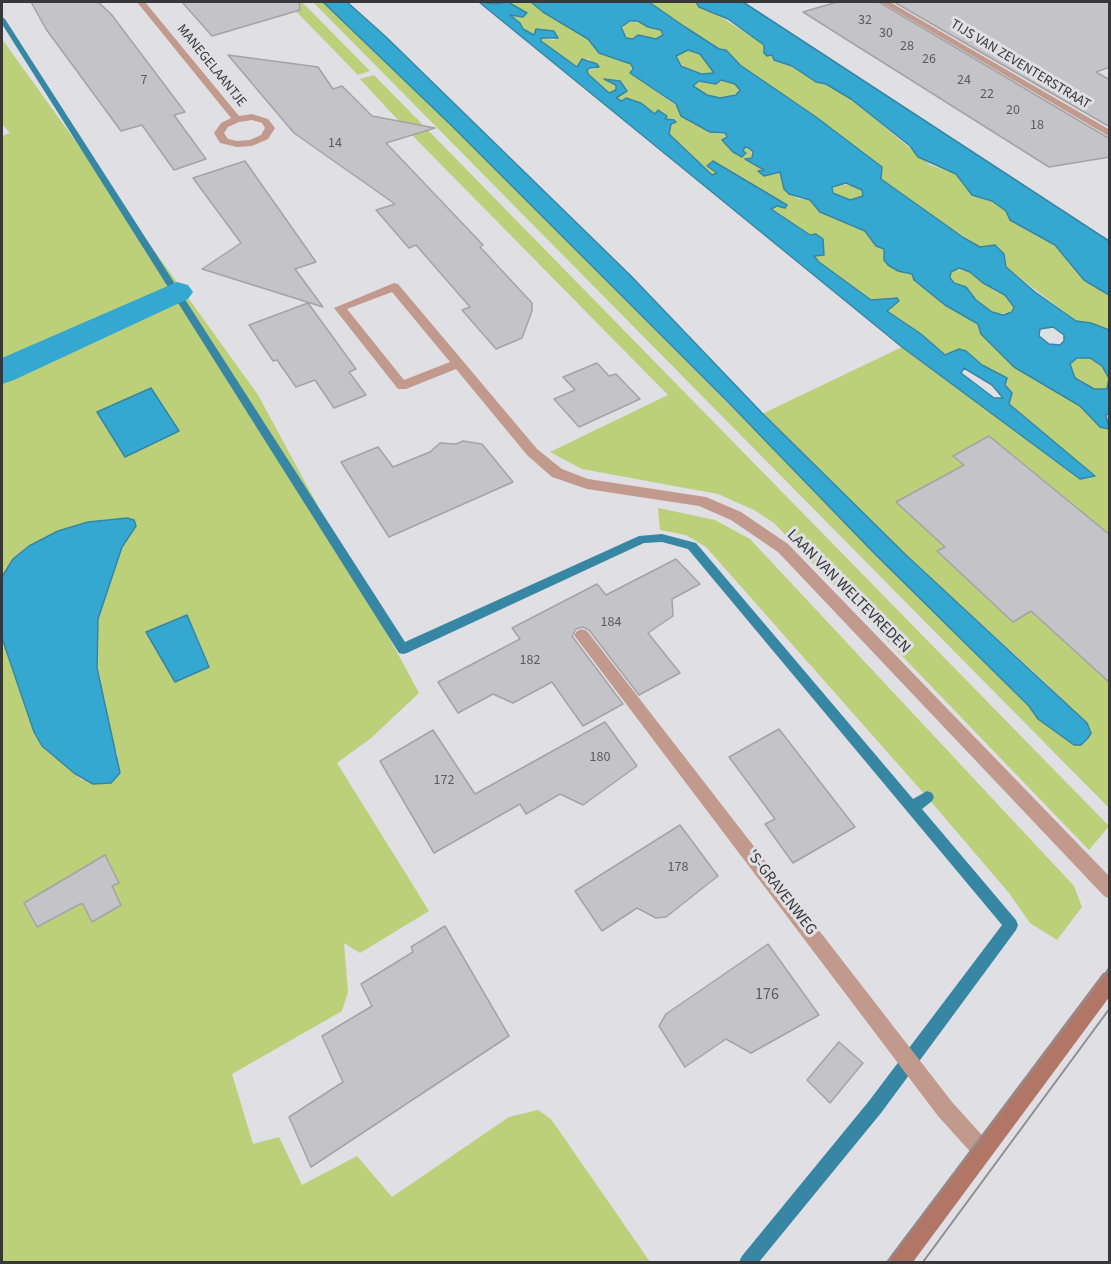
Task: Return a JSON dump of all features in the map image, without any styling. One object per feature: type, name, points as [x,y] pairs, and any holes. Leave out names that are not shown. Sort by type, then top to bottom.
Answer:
[{"type":"street","name":"MANEGELAANTJE","points":[[141,2],[237,119]]},
{"type":"street","name":"TIJS VAN ZEVENTERSTRAAT","points":[[885,2],[1110,134]]},
{"type":"street","name":"LAAN VAN WELTEVREDEN","points":[[458,363],[402,386],[340,308],[394,287],[458,363],[532,452],[557,473],[587,484],[701,501],[736,516],[783,548],[1110,890]]},
{"type":"street","name":"'S-GRAVENWEG","points":[[582,635],[945,1109],[982,1150]]},
{"type":"street","points":[[900,1263],[1110,980]]},
{"type":"green space","points":[[287,2],[302,2],[370,71],[358,75]]},
{"type":"green space","points":[[313,2],[323,2],[452,126],[1029,706],[1038,719],[1051,726],[1050,687],[907,556],[762,414],[902,347],[1080,479],[1009,404],[1012,394],[1005,385],[1006,378],[982,365],[966,351],[959,349],[945,355],[921,334],[887,311],[895,297],[871,300],[819,262],[813,256],[810,235],[771,209],[787,205],[717,172],[712,175],[669,134],[671,124],[676,121],[668,121],[657,110],[655,114],[641,103],[627,98],[623,101],[616,97],[622,84],[611,83],[616,85],[617,90],[608,93],[588,74],[587,70],[595,69],[589,59],[581,60],[577,67],[541,41],[541,38],[554,40],[558,37],[554,31],[535,35],[526,31],[510,15],[521,17],[528,13],[508,2],[531,2],[543,12],[588,39],[599,53],[631,64],[631,73],[714,133],[726,135],[722,140],[745,153],[743,151],[745,146],[749,148],[753,156],[746,159],[774,174],[780,172],[786,192],[799,199],[810,200],[820,212],[865,231],[876,246],[884,249],[906,274],[913,274],[945,305],[979,325],[1014,367],[1080,406],[1100,427],[1109,429],[1109,808]]},
{"type":"green space","points":[[649,2],[697,2],[765,45],[764,53],[772,55],[774,60],[792,66],[816,82],[826,84],[851,99],[930,165],[956,174],[972,195],[992,201],[1006,211],[1016,224],[1055,245],[1084,280],[1109,295],[1109,330],[1091,323],[1076,321],[1006,267],[1001,250],[995,245],[980,247],[964,238],[881,179],[848,144],[816,117],[740,65],[726,50],[720,49]]},
{"type":"green space","points":[[638,21],[648,27],[661,30],[663,35],[657,39],[636,36],[633,39],[626,38],[621,27],[626,23]]},
{"type":"green space","points":[[2,39],[258,395],[419,693],[371,738],[337,763],[429,911],[360,953],[344,943],[348,992],[342,1011],[232,1074],[253,1144],[279,1137],[302,1185],[357,1156],[392,1197],[509,1117],[538,1110],[551,1119],[650,1262],[2,1262],[2,638],[34,732],[42,746],[82,780],[118,756],[112,742],[97,668],[98,619],[122,547],[136,526],[107,519],[58,531],[29,546],[13,559],[2,577],[2,136],[10,133],[2,124]]},
{"type":"green space","points":[[688,50],[700,54],[714,69],[714,73],[701,74],[678,63],[677,54]]},
{"type":"green space","points":[[374,75],[1109,826],[1089,850],[774,523],[754,510],[718,494],[582,469],[550,452],[668,395],[409,132],[360,79]]},
{"type":"green space","points":[[723,80],[738,85],[738,93],[726,98],[713,97],[693,87],[701,81],[714,84]]},
{"type":"green space","points":[[837,184],[857,186],[862,190],[863,196],[850,200],[839,197],[831,189]]},
{"type":"green space","points":[[955,269],[970,272],[983,283],[1005,295],[1014,307],[1012,312],[997,314],[980,304],[970,292],[951,280],[951,272]]},
{"type":"green space","points":[[1077,358],[1090,358],[1102,366],[1109,378],[1107,389],[1094,389],[1075,378],[1070,364]]},
{"type":"green space","points":[[658,508],[715,520],[750,539],[1074,886],[1082,907],[1057,940],[1030,923],[1009,893],[927,797],[706,547],[686,535],[660,530]]},
{"type":"water","points":[[323,2],[347,2],[385,36],[631,276],[762,413],[907,556],[1087,723],[1091,733],[1088,738],[1081,745],[1074,745],[1038,719],[1029,706],[875,554],[729,403],[452,126]]},
{"type":"water","points":[[479,2],[496,4],[508,2],[527,13],[523,17],[510,15],[520,23],[523,29],[534,35],[536,29],[554,31],[558,38],[541,38],[541,41],[577,67],[582,59],[597,64],[599,67],[590,68],[587,70],[588,74],[609,93],[616,90],[616,85],[604,79],[620,81],[627,91],[616,98],[622,101],[626,98],[641,103],[655,114],[658,110],[667,116],[665,119],[674,120],[676,122],[671,124],[669,134],[712,175],[717,173],[707,166],[713,161],[787,205],[785,208],[777,206],[771,209],[810,235],[816,234],[823,239],[824,255],[814,256],[819,262],[871,300],[897,298],[899,301],[887,311],[921,334],[945,355],[959,349],[966,351],[982,365],[1007,378],[1005,385],[1012,393],[1009,404],[1095,476],[1080,479],[902,347]],"holes":[[[964,368],[992,385],[1003,398],[994,398],[961,373]]]},
{"type":"water","points":[[531,2],[649,2],[719,49],[726,50],[740,65],[816,117],[882,167],[881,179],[964,238],[980,247],[995,245],[1004,254],[1006,267],[1035,292],[1076,321],[1091,323],[1109,330],[1110,413],[1106,415],[1109,429],[1100,427],[1080,406],[1014,367],[981,334],[978,324],[945,305],[914,280],[912,274],[898,271],[888,265],[884,260],[884,249],[876,246],[865,231],[820,212],[810,200],[789,194],[784,189],[780,172],[764,176],[758,171],[764,170],[745,159],[752,158],[753,152],[749,148],[745,147],[743,151],[746,153],[742,157],[733,152],[722,140],[727,137],[725,133],[710,132],[681,116],[676,104],[630,73],[633,69],[631,64],[599,53],[588,39],[543,12]],"holes":[[[630,21],[638,21],[648,27],[661,30],[663,35],[656,39],[638,35],[633,39],[626,38],[621,27]],[[688,50],[700,54],[714,73],[701,74],[681,66],[676,56]],[[721,80],[735,84],[740,90],[736,95],[720,98],[707,95],[693,86],[699,81],[716,84]],[[846,183],[862,190],[863,196],[850,200],[833,193],[832,187]],[[959,268],[970,272],[983,283],[1005,295],[1014,307],[1012,312],[1003,315],[992,312],[976,300],[966,287],[954,283],[950,278],[951,272]],[[1053,327],[1064,335],[1064,341],[1060,345],[1049,344],[1039,336],[1040,329]],[[1077,358],[1090,358],[1102,366],[1109,378],[1107,389],[1094,389],[1075,378],[1070,364]]]},
{"type":"water","points":[[696,2],[743,2],[1109,241],[1109,295],[1084,280],[1055,245],[1010,220],[1006,211],[992,201],[972,195],[956,174],[918,157],[910,146],[851,99],[826,84],[816,82],[792,66],[774,60],[772,55],[767,56],[764,53],[764,45],[728,19],[699,7]]},
{"type":"water","points":[[151,388],[179,431],[125,457],[97,412]]},
{"type":"water","points":[[127,518],[134,520],[136,526],[122,547],[98,619],[97,668],[120,773],[111,783],[93,784],[74,773],[42,746],[34,732],[2,638],[2,577],[13,559],[29,546],[58,531],[88,522]]},
{"type":"water","points":[[187,615],[209,667],[175,682],[146,632]]},
{"type":"building","points":[[31,2],[98,2],[111,14],[185,112],[174,115],[206,159],[174,170],[142,125],[121,131],[46,29]]},
{"type":"building","points":[[182,2],[299,2],[300,10],[212,36]]},
{"type":"building","points":[[837,2],[879,2],[1110,139],[1110,157],[1049,167],[803,12]]},
{"type":"building","points":[[894,2],[1110,2],[1110,67],[1096,72],[1110,80],[1110,127]]},
{"type":"building","points":[[228,55],[318,67],[333,89],[342,86],[372,116],[435,128],[386,143],[483,245],[480,247],[532,303],[532,311],[522,338],[496,349],[462,310],[470,307],[416,245],[409,248],[376,210],[395,204],[294,133]]},
{"type":"building","points":[[245,161],[316,262],[295,269],[323,307],[202,269],[241,243],[193,178]]},
{"type":"building","points":[[308,303],[356,369],[349,372],[366,395],[334,408],[315,380],[296,387],[277,360],[273,361],[249,325]]},
{"type":"building","points":[[597,363],[609,376],[616,374],[640,399],[579,427],[554,399],[575,390],[563,377]]},
{"type":"building","points":[[989,436],[1110,535],[1110,683],[1031,611],[1013,622],[937,551],[945,547],[896,502],[964,465],[953,456]]},
{"type":"building","points":[[463,441],[482,444],[513,482],[389,537],[341,462],[378,447],[393,467],[430,452],[440,443],[456,444]]},
{"type":"building","points":[[676,559],[700,584],[672,599],[673,616],[648,633],[680,673],[639,695],[589,630],[583,627],[576,629],[572,636],[623,704],[583,726],[552,682],[513,703],[493,694],[458,713],[438,682],[520,639],[512,628],[597,584],[606,595]]},
{"type":"building","points":[[605,722],[637,766],[583,805],[560,794],[526,814],[520,804],[434,853],[380,761],[433,730],[475,794]]},
{"type":"building","points":[[779,729],[855,827],[793,863],[765,824],[775,819],[729,757]]},
{"type":"building","points":[[680,825],[718,876],[666,917],[656,918],[637,908],[602,931],[575,891]]},
{"type":"building","points":[[105,855],[119,883],[112,886],[121,905],[92,922],[83,904],[80,904],[37,927],[24,903]]},
{"type":"building","points":[[445,926],[509,1036],[311,1167],[289,1117],[343,1082],[322,1036],[372,1006],[361,984],[413,952],[411,947]]},
{"type":"building","points":[[768,944],[819,1015],[751,1053],[726,1039],[685,1067],[659,1026],[666,1014]]},
{"type":"building","points":[[839,1042],[863,1063],[830,1103],[807,1080]]},
{"type":"waterway","points":[[2,19],[403,649],[643,539],[662,538],[692,546],[912,808]]},
{"type":"waterway","points":[[2,372],[177,292]]},
{"type":"waterway","points":[[912,808],[927,797]]},
{"type":"waterway","points":[[748,1262],[875,1107],[1011,925],[912,808]]},
{"type":"tram line","points":[[887,1262],[1110,967]]},
{"type":"tram line","points":[[923,1262],[1110,1008]]}]
